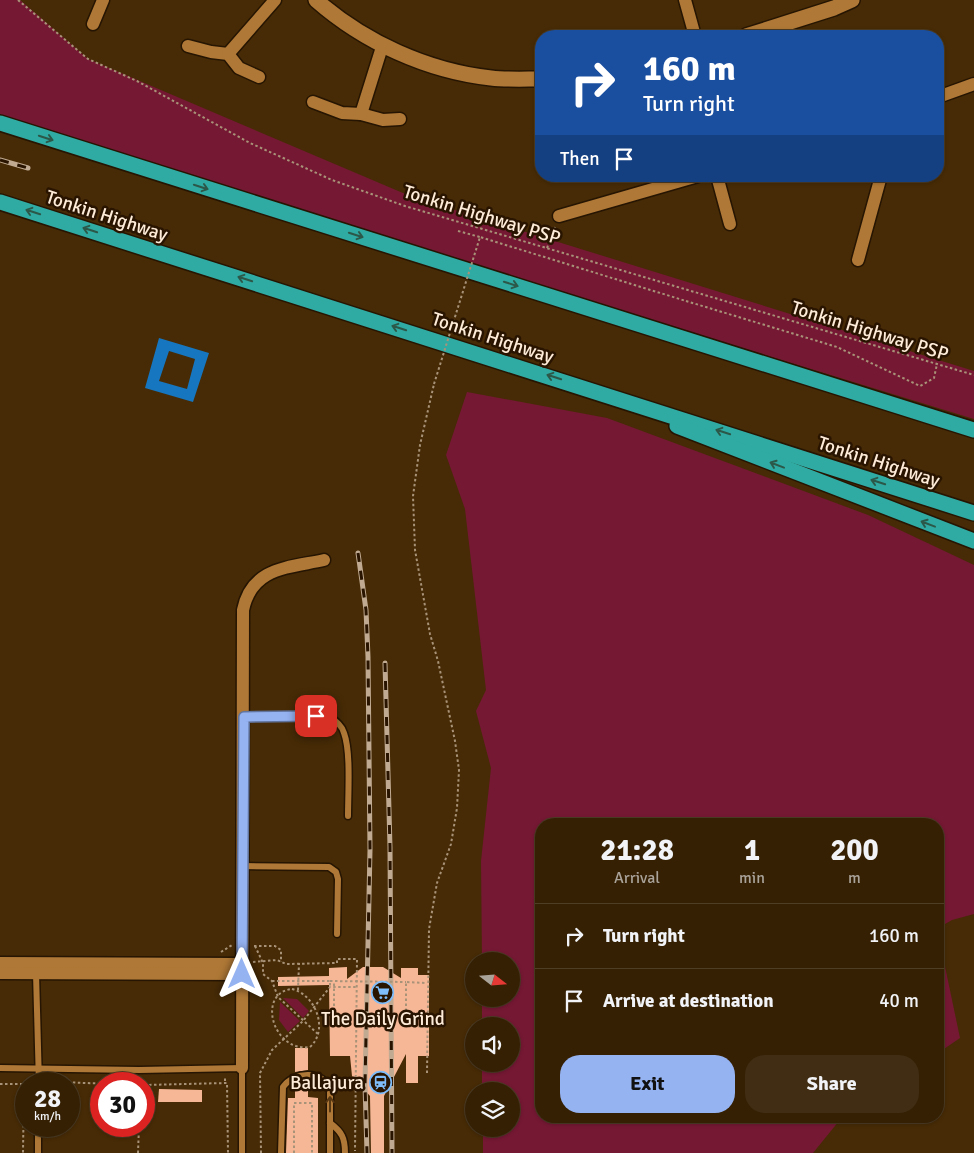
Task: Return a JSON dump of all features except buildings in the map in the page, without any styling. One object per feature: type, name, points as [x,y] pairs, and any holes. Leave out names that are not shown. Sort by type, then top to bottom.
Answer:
[{"type":"highway","points":[[0,123],[974,429]]},
{"type":"highway","name":"Tonkin Highway","points":[[0,202],[601,392],[974,513]]},
{"type":"highway","points":[[601,392],[702,437],[974,541]]},
{"type":"street","points":[[93,24],[103,0]]},
{"type":"street","points":[[228,54],[274,0]]},
{"type":"street","points":[[316,0],[382,47],[451,71],[492,78],[535,79]]},
{"type":"street","points":[[686,0],[694,30]]},
{"type":"street","points":[[766,30],[797,21],[852,0]]},
{"type":"street","points":[[188,46],[228,54],[239,68],[259,77]]},
{"type":"street","points":[[361,114],[382,47]]},
{"type":"street","points":[[944,95],[974,84]]},
{"type":"street","points":[[313,102],[342,113],[361,114],[383,120],[400,119]]},
{"type":"street","points":[[559,216],[677,182]]},
{"type":"street","points":[[719,182],[730,224]]},
{"type":"street","points":[[858,260],[879,182]]},
{"type":"street","points":[[242,1068],[244,717],[242,626],[246,598],[260,577],[275,571],[324,560]]},
{"type":"street","points":[[0,963],[36,969]]},
{"type":"street","points":[[0,973],[36,969],[242,969]]},
{"type":"lane","points":[[244,717],[328,716],[337,722],[344,731],[346,745],[348,816]]},
{"type":"lane","points":[[243,866],[329,867],[336,872],[338,879],[337,934]]},
{"type":"lane","points":[[36,969],[39,1072]]},
{"type":"lane","points":[[0,1068],[242,1068],[242,1153]]},
{"type":"lane","points":[[281,1153],[283,1087],[288,1080],[295,1076],[322,1077],[328,1082],[330,1090],[330,1153]]},
{"type":"lane","points":[[330,1123],[345,1138],[345,1153]]},
{"type":"lane","points":[[38,1137],[38,1153]]},
{"type":"path","name":"Tonkin Highway PSP","points":[[18,0],[88,59],[137,81],[250,143],[332,180],[405,206],[974,375]]},
{"type":"path","points":[[547,248],[559,216]]},
{"type":"path","points":[[458,231],[836,347],[920,386],[934,378],[938,364]]},
{"type":"path","points":[[426,1073],[429,929],[436,883],[452,844],[457,808],[459,770],[456,741],[430,634],[415,550],[413,496],[420,445],[434,384],[480,237]]},
{"type":"path","points":[[255,946],[263,962],[263,974],[272,982],[278,997],[319,1035]]},
{"type":"path","points":[[242,969],[248,962],[277,960],[286,964],[337,963],[337,959],[357,959],[355,1153]]},
{"type":"path","points":[[298,990],[299,963]]},
{"type":"path","points":[[261,1153],[260,1073],[272,1050],[314,1008],[330,987],[330,981]]},
{"type":"path","points":[[272,982],[427,983]]},
{"type":"path","points":[[334,982],[334,1026]]},
{"type":"path","points":[[406,982],[406,1026],[427,1026]]},
{"type":"path","points":[[330,987],[357,986]]},
{"type":"path","points":[[288,989],[298,990],[309,1000],[319,1019],[319,1035],[310,1047],[301,1049],[284,1040],[273,1021],[273,1007],[278,997],[288,989]]},
{"type":"path","points":[[225,1069],[228,1153]]},
{"type":"path","points":[[155,1084],[225,1082]]},
{"type":"path","points":[[0,1084],[24,1084],[23,1153]]},
{"type":"path","points":[[294,1153],[294,1104],[312,1103],[312,1153]]},
{"type":"path","points":[[138,1153],[139,1137]]},
{"type":"shaded area","points":[[0,0],[20,0],[88,59],[410,196],[974,371],[974,419],[0,120]]},
{"type":"shaded area","points":[[467,392],[607,418],[868,515],[974,565],[974,914],[952,920],[944,925],[944,818],[535,818],[535,1123],[837,1123],[813,1153],[483,1153],[483,1137],[520,1137],[520,1082],[482,1082],[482,1072],[520,1072],[520,1017],[482,1017],[482,1008],[520,1008],[520,952],[482,952],[481,861],[491,768],[476,711],[486,690],[465,509],[446,455]]},
{"type":"shaded area","points":[[944,962],[960,1038],[944,1049]]},
{"type":"shaded area","points":[[283,998],[297,999],[309,1011],[303,1018]]},
{"type":"shaded area","points":[[280,1002],[300,1021],[288,1032],[279,1020]]},
{"type":"water","points":[[159,338],[209,353],[193,402],[145,388]],"holes":[[[169,351],[195,359],[187,389],[159,381]]]},
{"type":"railway","points":[[0,160],[28,168]]},
{"type":"railway","points":[[358,553],[366,610],[368,657],[370,850],[365,1084],[367,1153]]},
{"type":"railway","points":[[385,663],[390,847],[392,1153]]},
{"type":"place","name":"The Daily Grind","points":[[383,992]]},
{"type":"place","name":"Ballajura","points":[[380,1082]]},
{"type":"route","points":[[242,974],[244,717],[316,716]]}]
